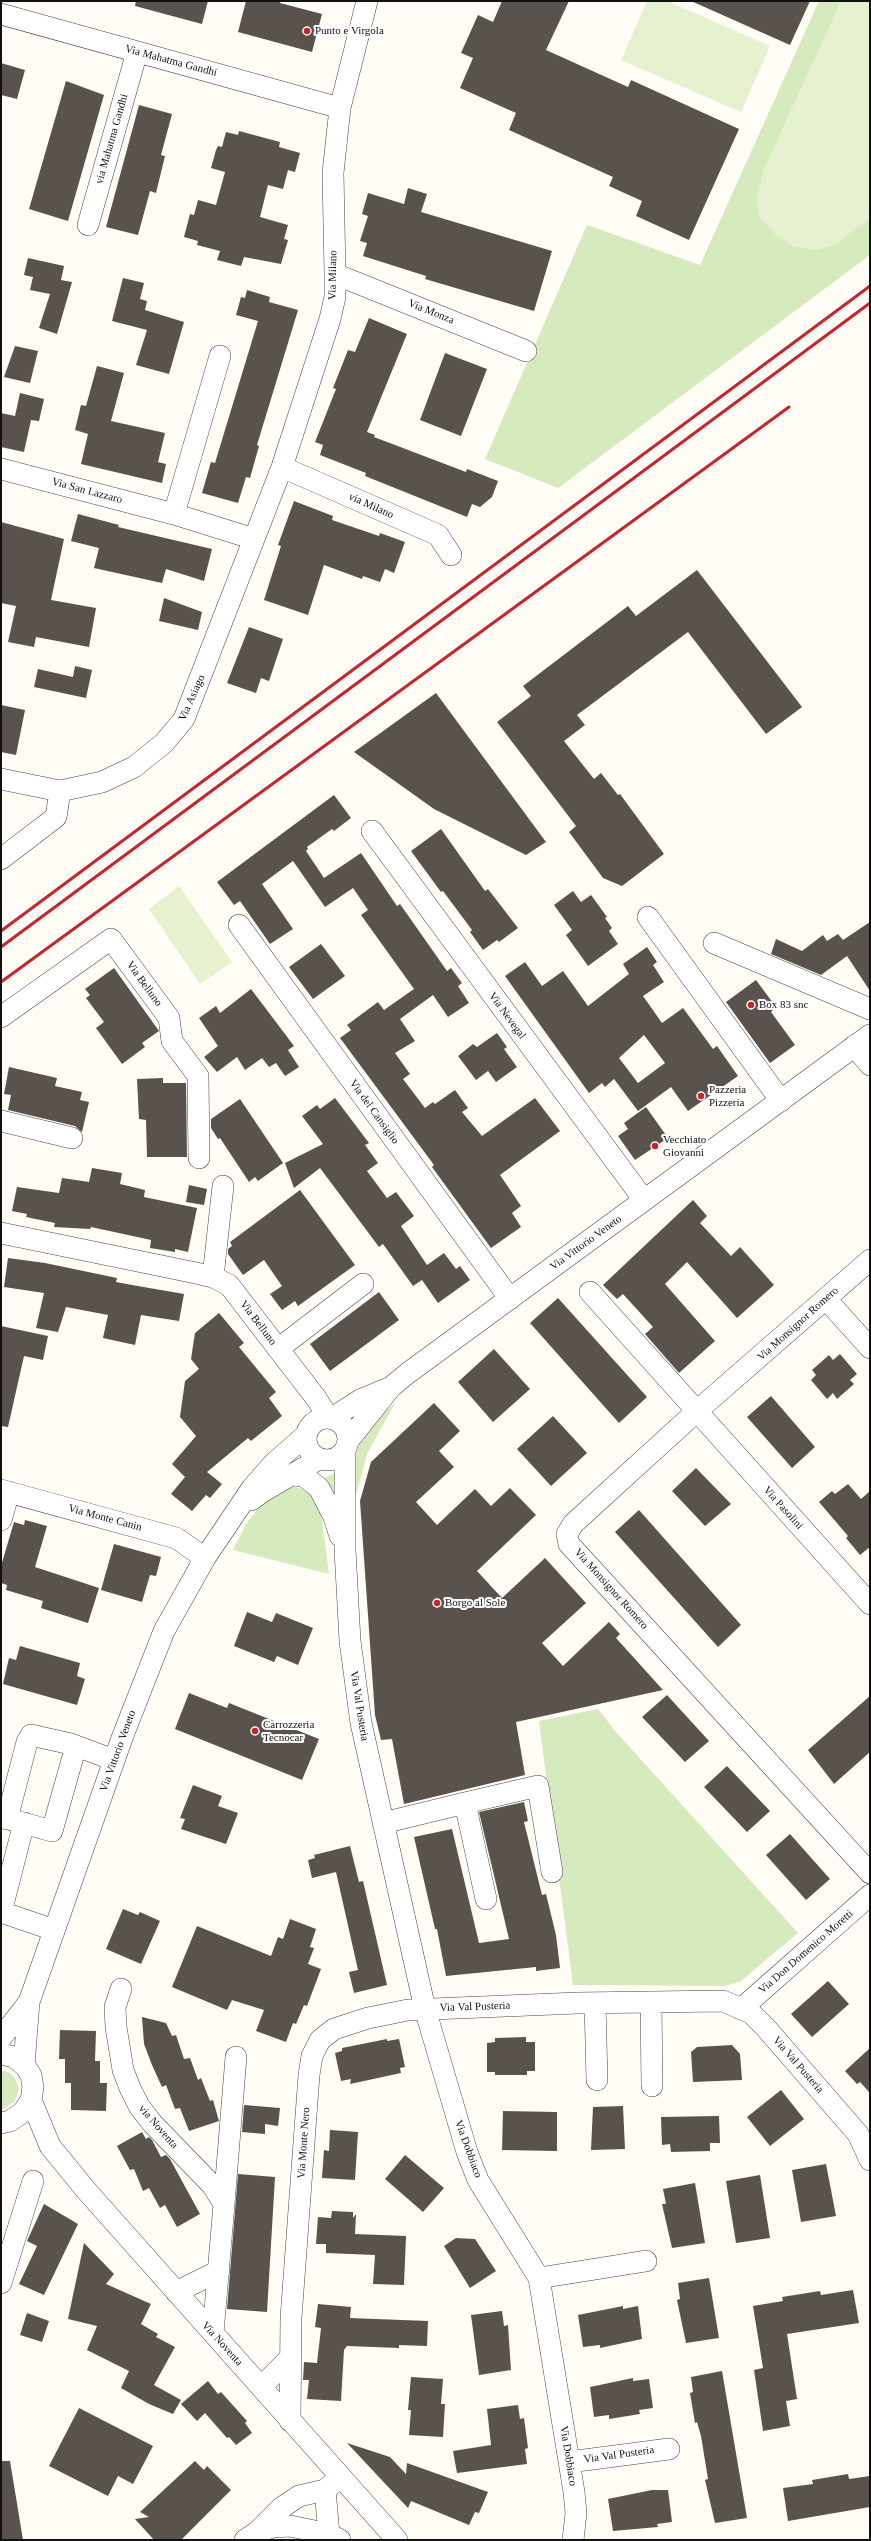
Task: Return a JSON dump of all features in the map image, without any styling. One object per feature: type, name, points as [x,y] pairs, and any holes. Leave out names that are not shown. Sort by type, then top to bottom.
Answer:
[{"type":"street","name":"Via Milano","points":[[254,539],[282,467],[330,319],[334,297],[335,274],[333,194],[340,108],[367,1]]},
{"type":"street","name":"Via Mahatma Gandhi","points":[[1,14],[340,108]]},
{"type":"street","name":"via Mahatma Gandhi","points":[[88,225],[137,52]]},
{"type":"street","name":"Via Monza","points":[[335,274],[526,351]]},
{"type":"street","points":[[174,514],[220,356]]},
{"type":"street","name":"via Milano","points":[[282,467],[438,535],[451,555]]},
{"type":"street","name":"Via San Lazzaro","points":[[1,469],[174,514],[254,539]]},
{"type":"street","name":"Via Asiago","points":[[1,779],[60,791],[102,782],[134,767],[164,743],[184,719],[254,539]]},
{"type":"street","points":[[1,859],[56,817],[60,791]]},
{"type":"street","name":"Via Nevegal","points":[[372,831],[644,1200]]},
{"type":"street","points":[[648,917],[781,1101]]},
{"type":"street","name":"Via del Cansiglio","points":[[239,925],[510,1299]]},
{"type":"street","name":"Via Belluno","points":[[1,1017],[111,939],[169,1018],[172,1041],[198,1076],[199,1158]]},
{"type":"street","points":[[714,943],[870,1009]]},
{"type":"street","points":[[862,1040],[870,1065]]},
{"type":"street","name":"Via Vittorio Veneto","points":[[24,2065],[29,2002],[114,1760],[164,1631],[205,1558],[252,1488],[307,1431],[314,1421],[330,1417],[360,1400],[391,1387],[862,1040]]},
{"type":"street","points":[[1,1120],[72,1138]]},
{"type":"street","points":[[213,1277],[223,1186]]},
{"type":"street","name":"Via Belluno","points":[[1,1233],[213,1277],[229,1286],[330,1417]]},
{"type":"street","name":"Via Monsignor Romero","points":[[870,1260],[697,1411],[573,1524],[568,1534],[569,1544],[870,1873]]},
{"type":"street","points":[[278,1349],[363,1284]]},
{"type":"street","name":"Via Pasolini","points":[[590,1292],[870,1604]]},
{"type":"street","points":[[826,1299],[870,1348]]},
{"type":"street","name":"Via Belluno","points":[[297,1376],[303,1393],[307,1431]]},
{"type":"street","name":"Via Vittorio Veneto","points":[[236,1513],[262,1492],[319,1459],[333,1459],[346,1446],[391,1387]]},
{"type":"street","points":[[330,1417],[343,1424],[348,1435],[346,1446]]},
{"type":"street","points":[[307,1431],[308,1450],[319,1459]]},
{"type":"street","name":"Via Val Pusteria","points":[[346,1446],[344,1550],[354,1679],[383,1823],[424,2009],[595,2003],[722,2001],[750,2013],[766,2028],[858,2134],[870,2160]]},
{"type":"street","name":"Via Val Pusteria","points":[[292,1475],[304,1476],[319,1488],[334,1517],[344,1550]]},
{"type":"street","points":[[1,1520],[5,1491]]},
{"type":"street","name":"Via Monte Canin","points":[[5,1491],[176,1538],[205,1558]]},
{"type":"street","points":[[54,1930],[1,1912],[11,1820],[27,1742],[31,1735],[76,1746],[114,1760]]},
{"type":"street","points":[[11,1820],[52,1831],[76,1746]]},
{"type":"street","points":[[383,1823],[538,1786],[552,1872]]},
{"type":"street","points":[[465,1803],[486,1899]]},
{"type":"street","name":"Via Don Domenico Moretti","points":[[741,2009],[870,1895]]},
{"type":"street","name":"via Noventa","points":[[121,1989],[115,2007],[116,2027],[123,2070],[130,2088],[139,2106],[152,2123],[212,2185],[224,2204]]},
{"type":"street","name":"Via Vittorio Veneto","points":[[1,2038],[29,2002]]},
{"type":"street","points":[[651,2002],[652,2086]]},
{"type":"street","points":[[595,2003],[597,2080]]},
{"type":"street","name":"Via Dobbiaco","points":[[424,2009],[467,2152],[478,2180],[539,2278],[576,2513],[573,2540]]},
{"type":"street","name":"Via Monte Nero","points":[[290,2421],[290,2358],[295,2257],[312,2056],[320,2040],[334,2029],[368,2018],[424,2009]]},
{"type":"street","points":[[1,2054],[14,2057],[24,2065],[32,2081],[31,2100],[24,2112],[6,2122]]},
{"type":"street","name":"via Noventa","points":[[213,2333],[236,2057]]},
{"type":"street","name":"Via Noventa","points":[[31,2100],[50,2146],[84,2188],[290,2421],[333,2484],[397,2540]]},
{"type":"street","name":"Via Noventa","points":[[6,2122],[50,2146]]},
{"type":"street","points":[[1,2282],[34,2181]]},
{"type":"street","points":[[539,2278],[646,2261]]},
{"type":"street","points":[[176,2292],[219,2271]]},
{"type":"street","points":[[261,2387],[290,2358]]},
{"type":"street","name":"Via Val Pusteria","points":[[569,2462],[669,2449]]},
{"type":"street","points":[[333,2484],[334,2537],[290,2526],[273,2527],[251,2536],[281,2508],[299,2496],[333,2484]]},
{"type":"green space","points":[[647,1],[667,1],[770,46],[741,112],[621,60]]},
{"type":"green space","points":[[819,1],[870,1],[870,255],[558,488],[485,459],[587,225],[700,265]]},
{"type":"green space","points":[[841,1],[870,1],[870,218],[835,245],[816,250],[794,247],[775,234],[760,218],[756,202],[764,169]]},
{"type":"green space","points":[[179,886],[232,962],[200,984],[149,909]]},
{"type":"green space","points":[[395,1403],[367,1454],[356,1495],[355,1457],[360,1442],[374,1421]]},
{"type":"green space","points":[[340,1471],[341,1514],[324,1478]]},
{"type":"green space","points":[[295,1487],[308,1491],[317,1500],[321,1513],[329,1574],[233,1550],[246,1524],[266,1498],[280,1490]]},
{"type":"green space","points":[[598,1709],[616,1732],[798,1933],[741,1981],[725,1986],[573,1985],[539,1721]]},
{"type":"green space","points":[[1,2070],[10,2073],[15,2078],[19,2089],[15,2101],[2,2110]]},
{"type":"building","points":[[136,1],[208,1],[202,24],[135,6]]},
{"type":"building","points":[[246,1],[280,1],[280,3],[322,14],[312,52],[238,32]]},
{"type":"building","points":[[502,1],[569,1],[546,50],[628,87],[631,80],[739,129],[689,240],[636,216],[642,201],[609,186],[613,177],[509,130],[516,113],[460,88],[473,58],[461,53],[478,15],[493,22]]},
{"type":"building","points":[[691,1],[810,1],[790,45]]},
{"type":"building","points":[[1,63],[25,70],[17,99],[1,95]]},
{"type":"building","points":[[66,81],[104,95],[68,221],[29,209]]},
{"type":"building","points":[[139,105],[172,114],[161,155],[165,156],[156,193],[150,191],[138,235],[106,227]]},
{"type":"building","points":[[239,131],[280,142],[279,147],[300,153],[295,172],[288,170],[283,189],[268,185],[260,217],[288,225],[284,239],[288,240],[281,264],[244,257],[241,266],[217,260],[220,251],[197,245],[198,241],[184,237],[190,214],[194,215],[198,200],[216,205],[225,172],[211,168],[216,150],[218,146],[222,147],[226,132],[238,135]]},
{"type":"building","points":[[408,188],[427,194],[421,212],[552,251],[534,311],[425,279],[426,276],[363,256],[367,243],[360,241],[368,216],[362,214],[368,193],[404,204]]},
{"type":"building","points":[[28,258],[64,266],[61,280],[72,282],[57,334],[39,328],[50,294],[30,290],[33,277],[24,275]]},
{"type":"building","points":[[123,278],[144,283],[140,299],[147,301],[145,310],[184,322],[169,374],[136,365],[147,330],[112,321]]},
{"type":"building","points":[[247,290],[270,297],[269,302],[298,310],[257,445],[259,446],[250,478],[246,477],[238,503],[202,493],[211,462],[215,463],[258,321],[236,315],[241,297],[245,298]]},
{"type":"building","points":[[369,318],[407,334],[367,432],[375,435],[374,437],[466,472],[467,469],[498,481],[492,497],[480,507],[472,504],[467,517],[365,476],[366,473],[320,455],[323,445],[315,442],[336,389],[333,388],[348,350],[355,352]]},
{"type":"building","points":[[15,346],[38,351],[30,383],[4,377]]},
{"type":"building","points":[[445,353],[487,369],[461,436],[420,420]]},
{"type":"building","points":[[97,366],[124,373],[111,421],[165,433],[158,462],[166,464],[162,483],[81,464],[88,434],[75,430],[81,405],[86,406]]},
{"type":"building","points":[[20,393],[44,399],[39,421],[31,420],[24,452],[1,447],[1,413],[15,416]]},
{"type":"building","points":[[294,501],[333,516],[332,520],[379,536],[380,533],[405,542],[394,573],[385,569],[380,582],[363,576],[362,579],[324,565],[308,615],[264,600],[281,546],[278,545]]},
{"type":"building","points":[[78,514],[119,525],[118,527],[212,549],[204,581],[166,569],[162,583],[94,568],[99,548],[71,541]]},
{"type":"building","points":[[1,522],[64,539],[51,600],[96,608],[89,647],[36,637],[34,647],[8,642],[16,606],[1,603]]},
{"type":"building","points":[[697,570],[802,707],[766,734],[688,632],[577,715],[585,725],[564,741],[594,779],[601,773],[618,795],[620,794],[664,854],[622,886],[603,878],[569,832],[576,826],[497,722],[531,696],[523,686],[628,606],[636,616]]},
{"type":"building","points":[[164,598],[202,612],[198,630],[159,621]]},
{"type":"building","points":[[249,627],[283,639],[269,681],[261,678],[256,693],[227,683]]},
{"type":"building","points":[[75,666],[92,670],[86,698],[34,687],[38,669],[73,677]]},
{"type":"building","points":[[436,693],[546,842],[526,855],[434,809],[354,752]]},
{"type":"building","points":[[1,705],[25,710],[16,755],[1,752]]},
{"type":"building","points":[[334,795],[351,818],[334,831],[332,829],[307,847],[308,849],[306,851],[324,878],[361,853],[397,906],[400,904],[447,971],[451,968],[462,983],[458,986],[469,1003],[448,1017],[433,995],[400,1019],[415,1041],[395,1053],[410,1074],[403,1079],[425,1108],[433,1102],[435,1104],[455,1090],[468,1108],[462,1112],[482,1136],[535,1098],[560,1131],[500,1175],[521,1206],[512,1213],[521,1227],[491,1248],[432,1167],[434,1165],[340,1038],[351,1030],[347,1025],[378,1002],[384,1010],[414,989],[361,915],[368,910],[353,888],[325,907],[293,861],[262,884],[293,929],[270,944],[240,901],[234,905],[217,882]]},
{"type":"building","points":[[441,829],[485,891],[488,889],[518,928],[499,942],[497,940],[483,950],[470,932],[472,930],[443,891],[441,892],[411,851]]},
{"type":"building","points":[[573,891],[581,902],[591,895],[607,917],[605,918],[612,928],[609,931],[618,944],[588,966],[566,935],[572,930],[554,905]]},
{"type":"building","points":[[870,922],[870,991],[847,956],[821,975],[771,954],[776,939],[802,951],[823,935],[827,941],[838,934],[843,940]]},
{"type":"building","points":[[321,944],[345,976],[313,999],[289,967]]},
{"type":"building","points":[[647,947],[657,962],[653,965],[664,982],[643,996],[662,1023],[683,1008],[713,1049],[717,1046],[738,1076],[688,1111],[671,1087],[638,1111],[614,1079],[605,1087],[602,1083],[589,1093],[505,976],[525,962],[542,986],[563,971],[588,1006],[629,974],[623,964]],"holes":[[[644,1035],[665,1063],[638,1083],[619,1058]]]},
{"type":"building","points":[[114,968],[159,1031],[142,1043],[145,1047],[122,1064],[96,1028],[104,1022],[86,998],[90,995],[85,989]]},
{"type":"building","points":[[756,980],[776,1007],[771,1012],[795,1045],[770,1063],[726,1002]]},
{"type":"building","points":[[251,989],[294,1046],[288,1050],[299,1067],[285,1076],[276,1063],[269,1067],[262,1058],[245,1070],[237,1057],[217,1072],[204,1057],[218,1046],[199,1018],[216,1006],[220,1013]]},
{"type":"building","points":[[497,1033],[507,1047],[504,1049],[517,1067],[496,1082],[488,1071],[476,1080],[458,1056],[473,1044],[477,1047]]},
{"type":"building","points":[[9,1067],[57,1078],[55,1086],[82,1092],[80,1100],[89,1102],[82,1132],[75,1126],[8,1110],[11,1095],[4,1094]]},
{"type":"building","points":[[163,1078],[163,1083],[186,1083],[187,1157],[147,1157],[146,1120],[139,1119],[137,1079]]},
{"type":"building","points":[[335,1098],[369,1143],[365,1145],[378,1163],[367,1171],[387,1198],[396,1192],[414,1216],[401,1226],[427,1265],[444,1253],[456,1269],[460,1266],[470,1280],[438,1303],[422,1280],[413,1286],[383,1244],[379,1247],[320,1168],[294,1188],[285,1163],[323,1144],[302,1116],[317,1105],[320,1109]]},
{"type":"building","points":[[240,1099],[283,1163],[258,1181],[255,1177],[249,1182],[220,1138],[218,1139],[211,1128],[211,1119]]},
{"type":"building","points":[[646,1107],[668,1138],[635,1160],[618,1136],[628,1129],[624,1123]]},
{"type":"building","points":[[92,1168],[122,1173],[120,1184],[145,1190],[144,1197],[197,1208],[188,1252],[175,1249],[175,1252],[150,1248],[151,1240],[91,1227],[90,1229],[54,1227],[55,1223],[26,1217],[27,1214],[12,1211],[17,1187],[59,1193],[62,1178],[89,1182]]},
{"type":"building","points":[[189,1185],[207,1189],[204,1205],[186,1202]]},
{"type":"building","points":[[300,1190],[355,1265],[298,1306],[295,1301],[282,1310],[270,1294],[282,1286],[264,1260],[243,1275],[228,1254],[228,1249],[232,1246],[230,1242]]},
{"type":"building","points":[[693,1200],[707,1216],[700,1223],[731,1256],[740,1247],[774,1285],[737,1318],[687,1262],[665,1284],[715,1341],[679,1373],[645,1334],[653,1327],[623,1294],[617,1299],[603,1285]]},
{"type":"building","points":[[8,1258],[45,1263],[117,1278],[116,1282],[184,1294],[179,1321],[141,1315],[135,1345],[103,1338],[108,1315],[66,1307],[58,1332],[36,1328],[44,1293],[4,1287]]},
{"type":"building","points":[[379,1292],[399,1320],[330,1371],[310,1344]]},
{"type":"building","points":[[558,1298],[647,1397],[619,1423],[530,1323]]},
{"type":"building","points":[[219,1313],[244,1343],[239,1347],[276,1392],[269,1398],[282,1416],[251,1441],[248,1438],[207,1472],[222,1484],[210,1498],[206,1495],[192,1511],[171,1494],[185,1477],[172,1464],[196,1436],[180,1417],[185,1381],[199,1369],[191,1359],[195,1333]]},
{"type":"building","points":[[1,1326],[48,1336],[43,1360],[24,1356],[8,1427],[1,1426]]},
{"type":"building","points":[[494,1349],[530,1389],[493,1422],[458,1382]]},
{"type":"building","points":[[840,1354],[857,1374],[850,1380],[854,1384],[837,1399],[833,1393],[827,1399],[811,1380],[816,1375],[812,1370],[829,1355],[833,1360]]},
{"type":"building","points":[[771,1396],[815,1447],[792,1468],[747,1417]]},
{"type":"building","points":[[434,1403],[460,1431],[439,1451],[454,1467],[416,1502],[437,1525],[475,1489],[491,1506],[510,1488],[536,1515],[477,1571],[502,1598],[545,1558],[586,1603],[542,1643],[563,1666],[609,1622],[620,1634],[616,1638],[663,1690],[516,1722],[525,1775],[404,1804],[392,1739],[381,1740],[375,1715],[360,1501],[371,1462]]},
{"type":"building","points":[[553,1416],[587,1453],[551,1486],[517,1449]]},
{"type":"building","points":[[696,1468],[731,1504],[705,1526],[672,1491]]},
{"type":"building","points":[[848,1484],[861,1499],[870,1491],[870,1547],[860,1555],[846,1538],[848,1536],[819,1502],[832,1491],[835,1494]]},
{"type":"building","points":[[639,1510],[741,1625],[718,1647],[615,1532]]},
{"type":"building","points":[[25,1520],[47,1526],[35,1567],[99,1588],[88,1623],[41,1608],[43,1601],[6,1590],[7,1585],[1,1583],[1,1566],[14,1522],[24,1525]]},
{"type":"building","points":[[114,1544],[161,1557],[156,1576],[150,1575],[142,1602],[101,1590]]},
{"type":"building","points":[[247,1612],[272,1622],[276,1613],[313,1628],[298,1665],[277,1656],[274,1662],[234,1646]]},
{"type":"building","points":[[20,1646],[80,1663],[77,1676],[85,1679],[77,1705],[3,1684],[9,1658],[16,1660]]},
{"type":"building","points":[[189,1693],[227,1708],[229,1703],[319,1739],[302,1780],[175,1729]]},
{"type":"building","points":[[667,1695],[709,1741],[685,1762],[642,1717]]},
{"type":"building","points":[[870,1696],[870,1752],[834,1784],[808,1750]]},
{"type":"building","points":[[727,1766],[770,1811],[747,1832],[704,1787]]},
{"type":"building","points":[[193,1785],[222,1796],[218,1806],[238,1813],[226,1844],[181,1829],[185,1819],[180,1818]]},
{"type":"building","points":[[524,1802],[528,1821],[524,1822],[542,1895],[546,1894],[556,1935],[560,1968],[536,1971],[536,1967],[446,1976],[437,1929],[435,1929],[414,1837],[452,1829],[479,1943],[509,1939],[479,1812]]},
{"type":"building","points":[[790,1834],[830,1879],[806,1900],[766,1855]]},
{"type":"building","points":[[350,1846],[359,1882],[363,1881],[387,1985],[354,1993],[349,1972],[358,1970],[336,1872],[312,1878],[308,1860],[315,1858],[314,1855]]},
{"type":"building","points":[[123,1909],[138,1915],[140,1912],[160,1921],[141,1964],[106,1949]]},
{"type":"building","points":[[290,1919],[316,1929],[310,1947],[314,1948],[308,1964],[321,1969],[307,2006],[304,2005],[296,2024],[293,2023],[286,2042],[256,2031],[264,2010],[232,2000],[227,2010],[172,1987],[197,1926],[271,1956],[278,1937],[283,1939]]},
{"type":"building","points":[[828,1981],[849,2004],[812,2037],[791,2014]]},
{"type":"building","points":[[142,2017],[166,2023],[172,2036],[176,2035],[184,2059],[190,2058],[198,2080],[201,2078],[210,2101],[213,2100],[219,2121],[189,2131],[180,2108],[175,2109],[166,2085],[162,2087],[152,2065],[144,2044]]},
{"type":"building","points":[[60,2030],[96,2031],[95,2061],[100,2061],[100,2083],[107,2083],[106,2111],[71,2110],[71,2083],[65,2083],[65,2059],[59,2059]]},
{"type":"building","points":[[526,2037],[526,2042],[535,2042],[535,2071],[527,2071],[527,2075],[495,2075],[495,2072],[487,2072],[487,2043],[495,2042],[495,2038]]},
{"type":"building","points":[[387,2039],[387,2041],[399,2039],[405,2067],[400,2068],[401,2073],[350,2084],[351,2079],[341,2081],[335,2053],[342,2051],[342,2048]]},
{"type":"building","points":[[732,2045],[740,2054],[742,2080],[693,2082],[691,2052],[697,2047]]},
{"type":"building","points":[[870,2048],[870,2093],[860,2082],[857,2084],[845,2071]]},
{"type":"building","points":[[781,2090],[804,2119],[770,2146],[747,2117]]},
{"type":"building","points":[[244,2105],[280,2108],[278,2126],[265,2124],[265,2134],[242,2132]]},
{"type":"building","points":[[623,2106],[625,2149],[591,2150],[593,2107]]},
{"type":"building","points":[[503,2111],[557,2112],[557,2151],[502,2150]]},
{"type":"building","points":[[719,2116],[720,2143],[710,2143],[710,2151],[671,2152],[670,2144],[662,2145],[661,2117]]},
{"type":"building","points":[[330,2130],[358,2132],[355,2180],[322,2178],[324,2150],[329,2151]]},
{"type":"building","points":[[142,2132],[146,2139],[149,2137],[152,2140],[161,2157],[166,2155],[170,2159],[200,2214],[177,2227],[165,2205],[160,2208],[149,2188],[143,2191],[134,2169],[130,2170],[117,2146]]},
{"type":"building","points":[[405,2155],[444,2188],[423,2212],[385,2179]]},
{"type":"building","points":[[826,2164],[836,2216],[801,2222],[792,2170]]},
{"type":"building","points":[[238,2174],[275,2177],[267,2312],[227,2309]]},
{"type":"building","points":[[760,2175],[770,2238],[736,2243],[726,2181]]},
{"type":"building","points":[[695,2183],[705,2243],[672,2248],[662,2204],[666,2204],[663,2189]]},
{"type":"building","points":[[44,2204],[78,2224],[44,2295],[19,2284],[37,2246],[27,2241]]},
{"type":"building","points":[[332,2211],[353,2212],[353,2218],[356,2214],[355,2234],[406,2236],[404,2285],[373,2284],[375,2255],[326,2253],[326,2244],[316,2244],[318,2217],[331,2218]]},
{"type":"building","points":[[456,2238],[475,2239],[496,2271],[470,2288],[444,2246]]},
{"type":"building","points":[[84,2243],[114,2274],[106,2284],[151,2304],[141,2324],[158,2334],[156,2337],[175,2347],[154,2385],[181,2400],[173,2414],[149,2404],[121,2388],[129,2371],[87,2350],[97,2326],[68,2319]]},
{"type":"building","points":[[709,2278],[719,2338],[686,2343],[677,2300],[680,2299],[678,2283]]},
{"type":"building","points":[[853,2290],[859,2323],[787,2334],[797,2399],[786,2401],[790,2426],[763,2431],[754,2370],[763,2368],[753,2306],[783,2301],[782,2297],[820,2291],[821,2295]]},
{"type":"building","points":[[318,2304],[351,2307],[350,2318],[428,2321],[427,2346],[399,2345],[399,2348],[347,2346],[344,2350],[341,2401],[307,2399],[309,2380],[303,2380],[304,2362],[317,2363],[321,2328],[315,2327]]},
{"type":"building","points":[[623,2306],[623,2309],[638,2306],[642,2339],[600,2348],[600,2345],[583,2347],[578,2315]]},
{"type":"building","points":[[502,2311],[504,2326],[508,2325],[511,2370],[479,2375],[471,2315]]},
{"type":"building","points":[[27,2313],[49,2321],[42,2342],[20,2335]]},
{"type":"building","points":[[722,2371],[747,2518],[715,2523],[705,2480],[708,2479],[701,2436],[697,2422],[695,2423],[690,2393],[693,2392],[691,2377]]},
{"type":"building","points":[[411,2377],[443,2379],[441,2404],[445,2404],[443,2437],[409,2435],[411,2410],[408,2410]]},
{"type":"building","points":[[633,2378],[633,2381],[649,2379],[653,2408],[639,2410],[640,2414],[609,2419],[609,2415],[594,2417],[590,2387]]},
{"type":"building","points":[[208,2381],[218,2394],[221,2392],[247,2421],[245,2423],[252,2433],[236,2445],[229,2437],[227,2438],[205,2413],[197,2421],[181,2404]]},
{"type":"building","points":[[518,2405],[520,2419],[524,2418],[528,2448],[525,2449],[527,2464],[457,2473],[453,2451],[491,2445],[487,2409]]},
{"type":"building","points":[[79,2408],[153,2446],[133,2484],[118,2476],[108,2496],[49,2466]]},
{"type":"building","points":[[347,2443],[390,2457],[406,2474],[407,2463],[488,2492],[479,2513],[475,2512],[469,2525],[411,2501],[408,2508]]},
{"type":"building","points":[[1,2461],[10,2461],[23,2540],[1,2540]]},
{"type":"building","points":[[195,2461],[204,2470],[207,2466],[231,2490],[181,2540],[154,2540],[135,2519],[149,2517],[140,2512]]},
{"type":"building","points":[[848,2474],[849,2479],[870,2476],[870,2507],[788,2521],[783,2488],[813,2484],[812,2480]]},
{"type":"building","points":[[652,2490],[668,2490],[672,2522],[657,2524],[658,2527],[613,2531],[608,2499]]},
{"type":"railway","points":[[1,931],[870,286]]},
{"type":"railway","points":[[1,947],[870,303]]},
{"type":"railway","points":[[1,982],[789,407]]},
{"type":"place","name":"Punto e Virgola","points":[[307,31]]},
{"type":"place","name":"Box 83 snc","points":[[751,1005]]},
{"type":"place","name":"Pazzeria Pizzeria","points":[[701,1096]]},
{"type":"place","name":"Vecchiato Giovanni","points":[[655,1146]]},
{"type":"place","name":"Borgo al Sole","points":[[437,1603]]},
{"type":"place","name":"Carrozzeria Tecnocar","points":[[255,1731]]}]
